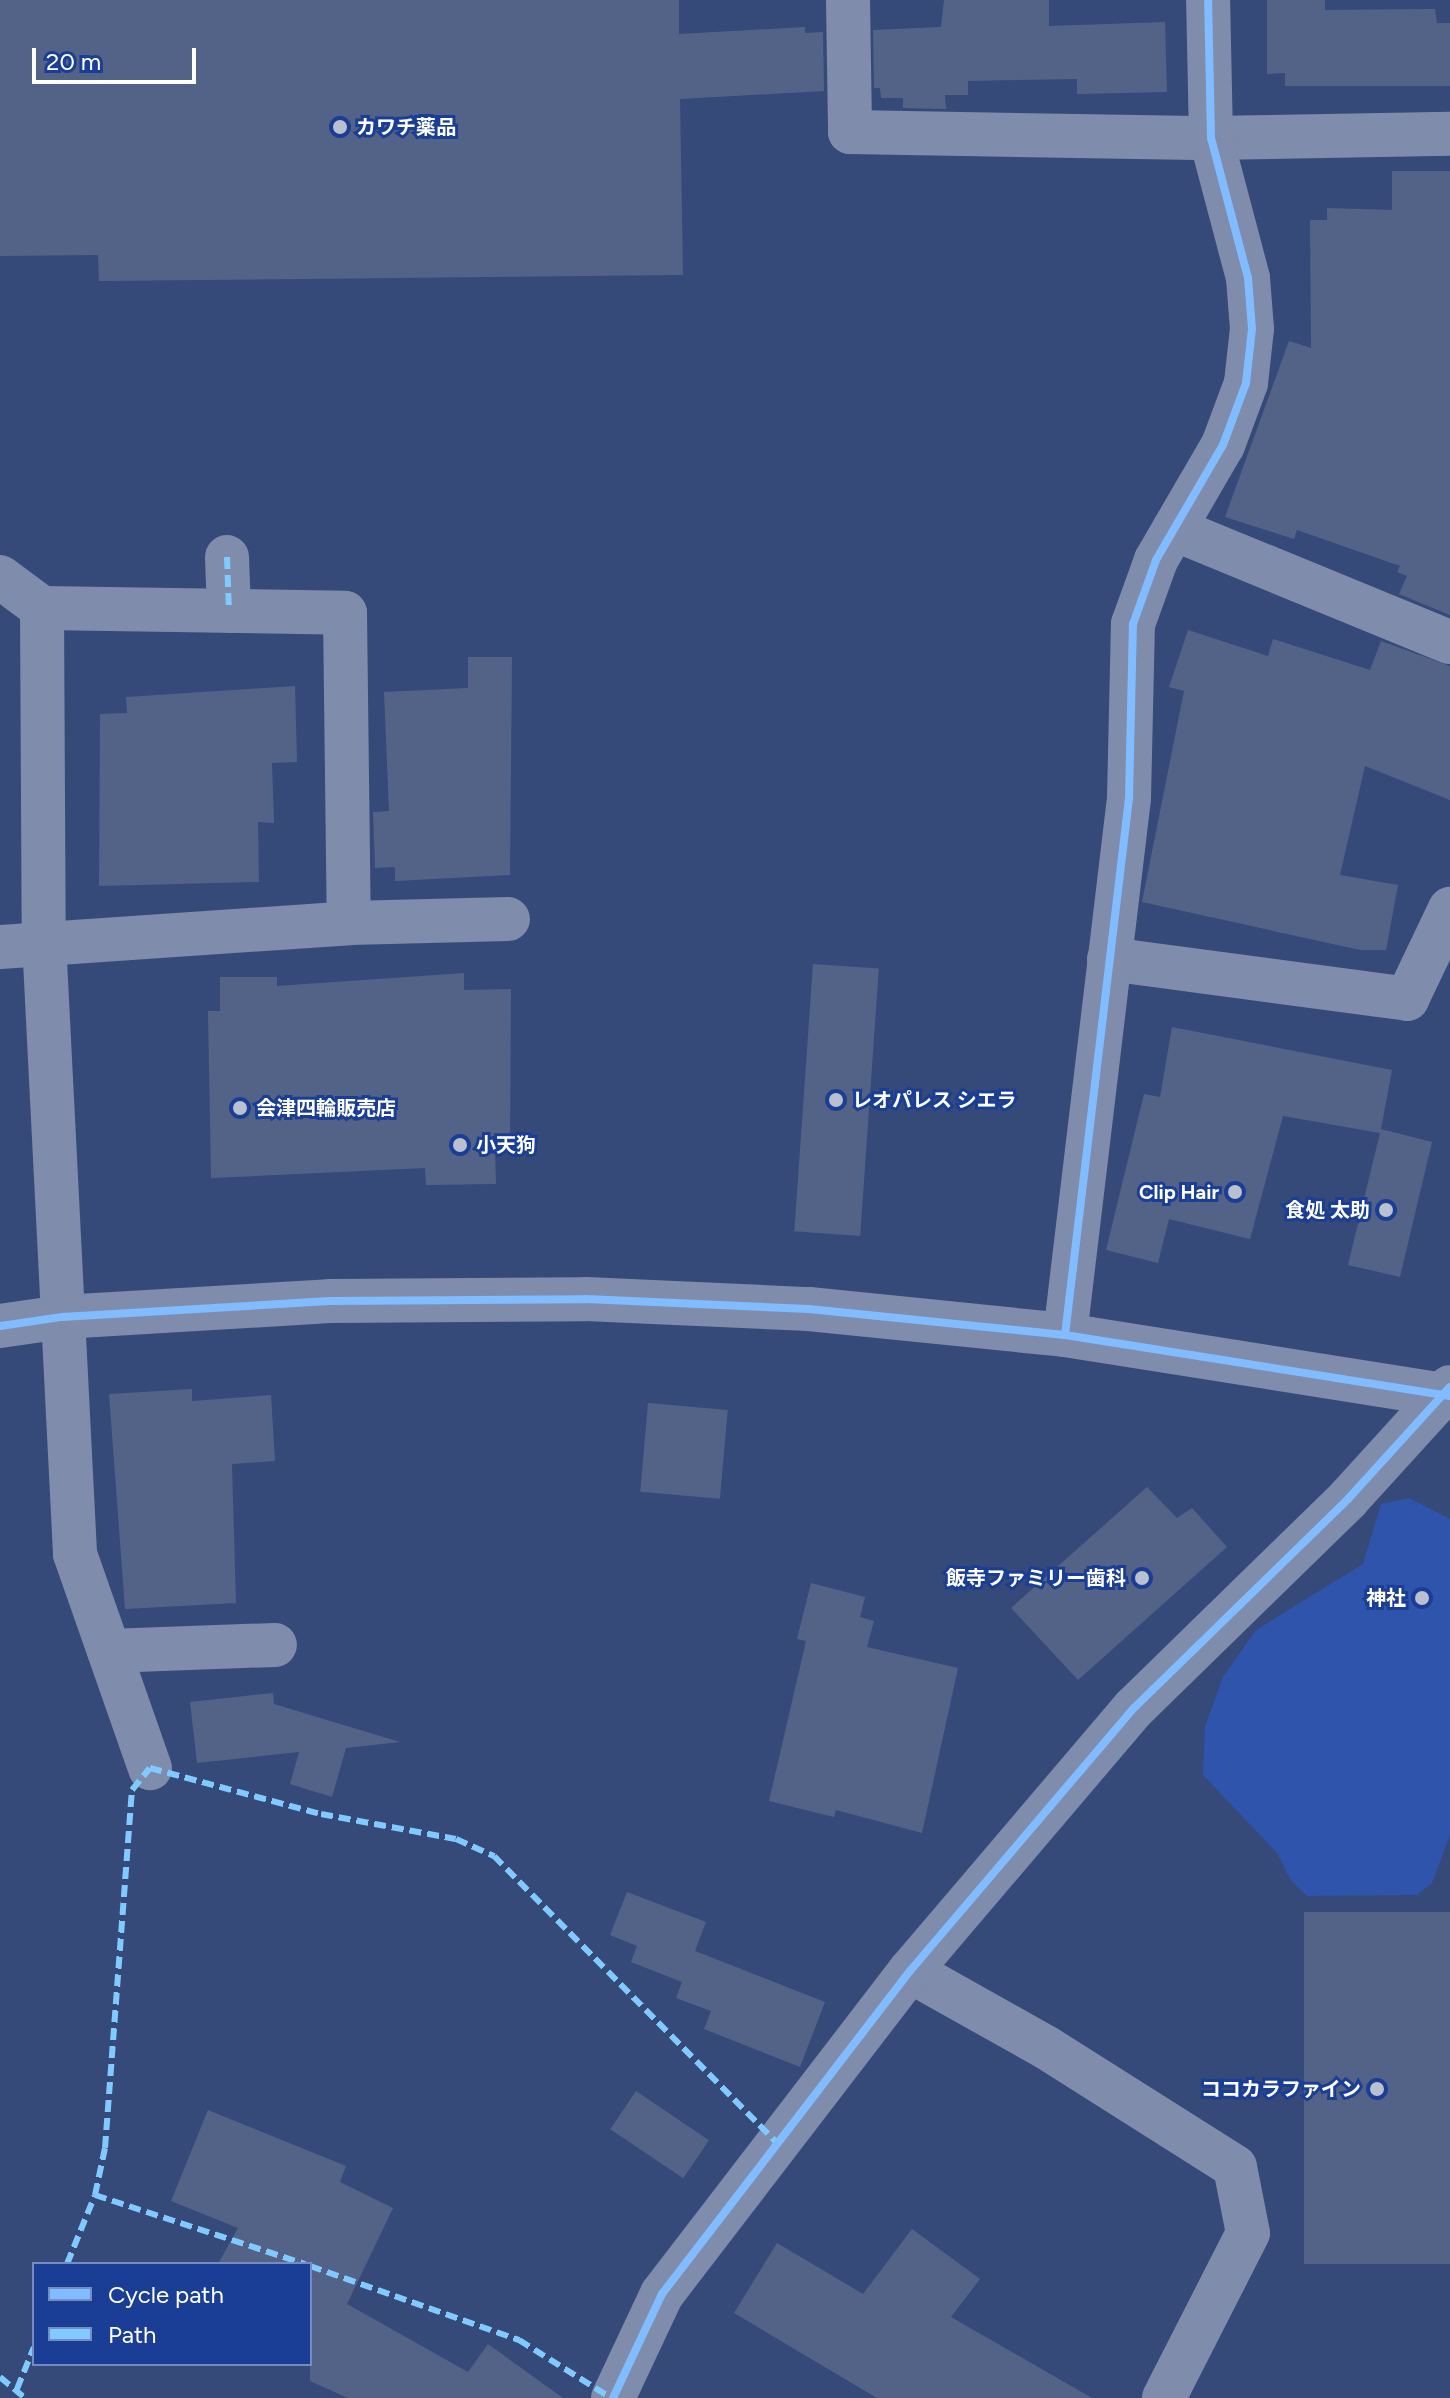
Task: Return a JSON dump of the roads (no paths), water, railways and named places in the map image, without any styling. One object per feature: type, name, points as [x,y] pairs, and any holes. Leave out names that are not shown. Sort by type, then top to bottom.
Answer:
[{"type":"street","points":[[848,0],[850,132],[1211,138],[1450,134]]},
{"type":"street","points":[[1065,1335],[1129,798],[1133,624],[1156,560],[1223,445],[1246,383],[1252,329],[1248,278],[1211,138],[1208,0]]},
{"type":"street","points":[[1174,529],[1450,642]]},
{"type":"street","points":[[227,557],[229,611]]},
{"type":"street","points":[[0,577],[42,608],[345,613],[349,923]]},
{"type":"street","points":[[42,608],[44,941],[75,1554],[150,1768]]},
{"type":"street","points":[[1109,959],[1407,999],[1450,909]]},
{"type":"street","points":[[0,947],[44,941],[349,923],[508,919]]},
{"type":"street","points":[[0,1326],[62,1317],[330,1301],[586,1299],[824,1310],[1065,1335],[1448,1393]]},
{"type":"street","points":[[613,2398],[662,2294],[910,1971],[1134,1708],[1348,1499],[1448,1393]]},
{"type":"street","points":[[109,1651],[275,1645]]},
{"type":"street","points":[[910,1971],[1047,2048],[1235,2167],[1248,2233],[1164,2398]]},
{"type":"place","name":"カワチ薬品","points":[[340,127]]},
{"type":"place","name":"レオパレス シエラ","points":[[836,1100]]},
{"type":"place","name":"会津四輪販売店","points":[[240,1108]]},
{"type":"place","name":"小天狗","points":[[460,1145]]},
{"type":"place","name":"Clip Hair","points":[[1235,1192]]},
{"type":"place","name":"食処 太助","points":[[1386,1210]]},
{"type":"place","name":"飯寺ファミリー歯科","points":[[1142,1578]]},
{"type":"place","name":"神社","points":[[1422,1598]]},
{"type":"place","name":"ココカラファイン","points":[[1377,2089]]}]
